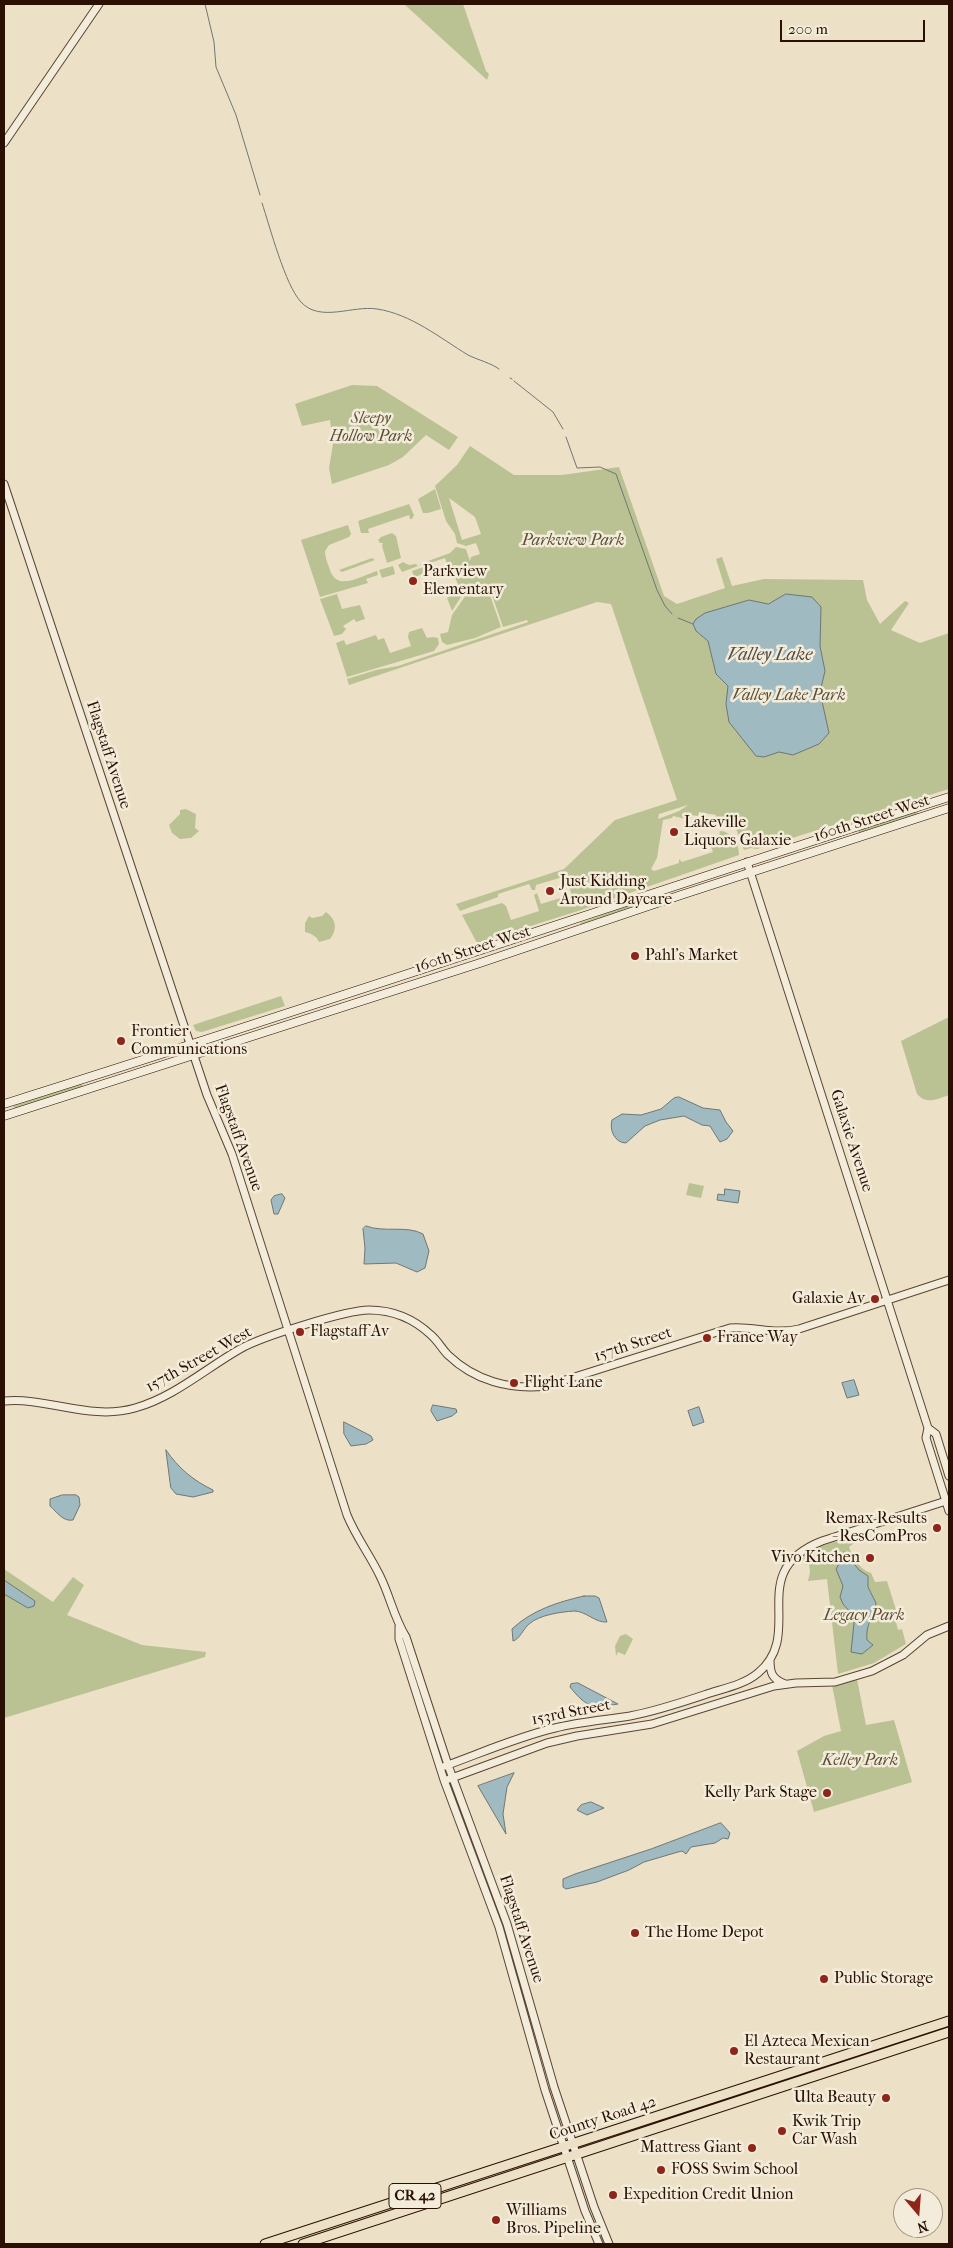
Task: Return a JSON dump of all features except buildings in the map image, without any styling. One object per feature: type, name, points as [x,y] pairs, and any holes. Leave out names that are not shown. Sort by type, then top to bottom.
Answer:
[{"type":"highway","name":"County Road 42","points":[[265,2244],[949,2021]]},
{"type":"highway","name":"County Road 42","points":[[303,2244],[949,2032]]},
{"type":"main road","name":"160th Street West","points":[[4,1104],[589,916],[949,797]]},
{"type":"main road","name":"160th Street West","points":[[4,1116],[949,808]]},
{"type":"street","points":[[4,143],[99,4]]},
{"type":"street","name":"Flagstaff Avenue","points":[[4,484],[207,1095],[229,1145],[351,1525],[380,1576],[398,1625],[406,1637],[452,1777],[508,1924],[572,2156],[585,2211],[600,2244]]},
{"type":"street","name":"Galaxie Avenue","points":[[748,862],[928,1428],[926,1438],[948,1500],[949,1511]]},
{"type":"street","points":[[887,1300],[949,1280]]},
{"type":"street","name":"157th Street","points":[[289,1331],[351,1312],[370,1310],[386,1312],[404,1317],[419,1325],[448,1354],[473,1373],[508,1386],[529,1387],[561,1382],[730,1328],[789,1332],[887,1300]]},
{"type":"street","name":"157th Street West","points":[[4,1401],[42,1402],[96,1412],[129,1410],[165,1396],[242,1348],[289,1331]]},
{"type":"street","name":"Galaxie Avenue","points":[[928,1428],[936,1434],[949,1476]]},
{"type":"street","points":[[785,1684],[773,1677],[770,1671],[770,1660],[779,1635],[778,1590],[786,1569],[796,1557],[806,1549],[822,1542],[948,1500]]},
{"type":"street","name":"Flagstaff Avenue","points":[[398,1625],[399,1639],[440,1768],[499,1927],[541,2075],[569,2146]]},
{"type":"street","name":"153rd Street","points":[[444,1780],[547,1743],[577,1736],[642,1727],[785,1684],[835,1682],[872,1671],[903,1655],[927,1636],[949,1626]]},
{"type":"street","name":"153rd Street","points":[[440,1768],[544,1731],[575,1723],[646,1713],[710,1693],[750,1678],[770,1660]]},
{"type":"street","name":"Flagstaff Avenue","points":[[572,2156],[609,2244]]},
{"type":"green space","points":[[404,4],[463,4],[486,71],[489,74],[487,80]]},
{"type":"green space","name":"Sleepy Hollow Park","points":[[352,385],[377,386],[458,437],[449,450],[426,435],[403,457],[389,465],[332,484],[329,468],[333,444],[330,420],[302,426],[295,404]]},
{"type":"green space","name":"Valley Lake Park","points":[[470,446],[514,475],[562,475],[619,467],[664,596],[677,604],[725,588],[716,559],[722,557],[732,586],[764,579],[863,580],[867,600],[880,624],[905,601],[909,603],[891,630],[920,643],[949,633],[949,789],[757,849],[744,850],[735,826],[715,820],[716,815],[699,812],[698,816],[691,815],[690,820],[673,816],[663,820],[657,858],[651,869],[654,871],[679,863],[679,859],[682,862],[713,852],[711,847],[717,847],[720,831],[732,836],[738,847],[739,855],[578,911],[477,943],[462,915],[502,903],[506,906],[511,920],[539,911],[534,895],[537,893],[541,904],[567,896],[569,904],[574,902],[566,876],[536,885],[535,890],[532,890],[529,884],[498,894],[498,897],[460,911],[456,904],[564,869],[615,820],[677,800],[611,604],[597,602],[349,685],[347,679],[376,670],[398,666],[528,622],[527,620],[503,627],[491,592],[475,595],[464,592],[457,583],[452,568],[448,568],[445,558],[421,566],[420,564],[450,553],[456,547],[466,549],[470,561],[471,557],[480,554],[476,543],[466,546],[457,543],[455,534],[446,521],[435,486],[457,465]],"holes":[[[449,498],[475,517],[481,534],[462,540]],[[688,805],[679,811],[658,819],[659,814]]]},
{"type":"green space","points":[[435,489],[441,509],[423,513],[418,499]]},
{"type":"green space","points":[[409,504],[414,515],[412,519],[410,519],[409,515],[368,529],[369,533],[361,533],[358,521]]},
{"type":"green space","points":[[348,525],[351,534],[349,537],[329,545],[325,551],[333,577],[338,580],[350,581],[377,571],[378,575],[366,579],[368,583],[320,597],[301,540]]},
{"type":"green space","points":[[392,533],[396,536],[401,558],[387,563],[382,546],[383,543],[380,543],[378,540]]},
{"type":"green space","points":[[372,558],[375,560],[342,572],[339,570]]},
{"type":"green space","points":[[403,562],[418,566],[402,572],[398,565]]},
{"type":"green space","points":[[393,566],[395,574],[382,578],[379,570]]},
{"type":"green space","points":[[427,566],[429,572],[414,577],[412,571]]},
{"type":"green space","points":[[454,593],[461,597],[452,611],[447,598]]},
{"type":"green space","points":[[337,594],[342,609],[360,605],[365,619],[356,622],[354,619],[343,626],[346,629],[342,634],[334,636],[320,599]]},
{"type":"green space","points":[[466,595],[475,597],[490,595],[501,627],[475,638],[447,645],[442,642],[440,634],[448,632],[452,615]]},
{"type":"green space","points":[[422,628],[427,638],[438,638],[439,644],[434,651],[347,677],[336,643],[344,640],[346,645],[376,635],[378,640],[384,638],[390,653],[411,646],[408,637],[409,632]]},
{"type":"green space","points":[[186,809],[196,814],[195,828],[199,831],[191,838],[180,839],[172,833],[169,825],[180,814],[180,810]]},
{"type":"green space","points":[[917,811],[919,815],[859,834],[858,830]]},
{"type":"green space","points":[[641,901],[642,904],[582,926],[580,923]]},
{"type":"green space","points":[[326,912],[334,921],[335,928],[330,939],[319,942],[315,936],[305,932],[305,923],[309,916],[312,918],[322,916]]},
{"type":"green space","points":[[281,996],[285,1006],[202,1032],[196,1031],[193,1025]]},
{"type":"green space","points":[[949,1017],[949,1095],[928,1100],[917,1094],[901,1041]]},
{"type":"green space","points":[[82,1084],[83,1087],[15,1109],[13,1106]]},
{"type":"green space","points":[[689,1183],[704,1186],[701,1198],[686,1195]]},
{"type":"green space","name":"Legacy Park","points":[[856,1536],[857,1541],[849,1547],[860,1566],[871,1573],[875,1582],[887,1581],[897,1613],[901,1612],[901,1617],[897,1617],[896,1622],[898,1630],[902,1629],[906,1644],[874,1663],[838,1674],[827,1579],[808,1581],[809,1564],[805,1565],[800,1558],[817,1547]]},
{"type":"green space","points":[[4,1569],[53,1602],[73,1577],[84,1585],[67,1615],[142,1645],[206,1652],[205,1657],[4,1718]]},
{"type":"green space","points":[[626,1634],[633,1639],[625,1655],[618,1652],[616,1656],[615,1646],[620,1636]]},
{"type":"green space","name":"Kelley Park","points":[[857,1679],[866,1725],[894,1720],[912,1782],[814,1812],[797,1751],[824,1736],[841,1731],[832,1685]]},
{"type":"water","name":"Valley Lake","points":[[786,594],[812,597],[821,607],[820,646],[825,671],[820,692],[829,733],[819,744],[793,755],[779,752],[764,757],[756,756],[729,722],[726,704],[728,686],[716,674],[708,641],[696,631],[693,624],[696,619],[705,613],[749,600],[768,604]]},
{"type":"water","points":[[679,1097],[703,1108],[720,1110],[733,1131],[727,1139],[720,1142],[710,1126],[702,1125],[684,1116],[660,1120],[645,1126],[626,1143],[619,1141],[612,1132],[612,1120],[622,1114],[641,1115],[661,1109],[674,1098]]},
{"type":"water","points":[[725,1189],[740,1191],[738,1203],[717,1200],[718,1194],[724,1195]]},
{"type":"water","points":[[282,1194],[285,1198],[278,1214],[274,1214],[271,1200],[274,1196]]},
{"type":"water","points":[[366,1226],[380,1229],[410,1230],[423,1234],[429,1251],[425,1268],[417,1272],[396,1263],[364,1264],[363,1229]]},
{"type":"water","points":[[854,1380],[859,1395],[847,1398],[842,1383]]},
{"type":"water","points":[[433,1405],[456,1409],[457,1412],[452,1416],[437,1421],[431,1411]]},
{"type":"water","points":[[699,1407],[704,1422],[693,1426],[688,1411]]},
{"type":"water","points":[[344,1422],[371,1436],[373,1440],[366,1444],[351,1446],[344,1434]]},
{"type":"water","points":[[166,1450],[187,1473],[213,1490],[213,1492],[193,1497],[176,1494],[171,1488]]},
{"type":"water","points":[[62,1495],[76,1495],[79,1497],[80,1505],[73,1520],[66,1520],[50,1506],[50,1499]]},
{"type":"water","points":[[845,1552],[859,1570],[868,1576],[868,1587],[876,1603],[867,1634],[867,1640],[873,1645],[862,1654],[851,1652],[854,1623],[850,1612],[840,1597],[843,1586],[836,1569],[839,1564],[837,1559]]},
{"type":"water","points":[[4,1580],[35,1601],[34,1606],[28,1608],[4,1594]]},
{"type":"water","points":[[584,1596],[599,1598],[607,1622],[598,1621],[583,1613],[574,1611],[556,1613],[533,1621],[513,1641],[512,1629],[520,1622],[555,1604]]},
{"type":"water","points":[[578,1683],[618,1704],[596,1706],[586,1703],[570,1687],[571,1684]]},
{"type":"water","points":[[514,1773],[507,1787],[503,1814],[506,1834],[478,1786]]},
{"type":"water","points":[[591,1802],[604,1808],[587,1815],[577,1810],[581,1805]]},
{"type":"water","points":[[721,1823],[730,1833],[728,1839],[723,1838],[715,1843],[691,1847],[686,1854],[682,1851],[644,1862],[597,1882],[566,1889],[563,1887],[563,1879],[575,1874]]},
{"type":"waterway","points":[[205,4],[214,42],[216,67],[236,115],[260,195]]},
{"type":"waterway","points":[[262,203],[289,283],[301,302],[309,308],[327,312],[368,308],[390,312],[413,321],[468,355],[499,369]]},
{"type":"waterway","points":[[514,381],[553,412],[563,429]]},
{"type":"waterway","points":[[566,437],[577,468],[600,467],[616,474],[657,590],[665,606],[672,614]]},
{"type":"waterway","points":[[678,618],[693,624]]},
{"type":"place","name":"Parkview Elementary","points":[[413,581]]},
{"type":"place","name":"Lakeville Liquors Galaxie","points":[[674,832]]},
{"type":"place","name":"Just Kidding Around Daycare","points":[[550,891]]},
{"type":"place","name":"Pahl's Market","points":[[635,956]]},
{"type":"place","name":"Frontier Communications","points":[[121,1041]]},
{"type":"place","name":"Galaxie Av","points":[[875,1299]]},
{"type":"place","name":"Flagstaff Av","points":[[300,1332]]},
{"type":"place","name":"France Way","points":[[707,1338]]},
{"type":"place","name":"Flight Lane","points":[[514,1383]]},
{"type":"place","name":"Remax Results - ResComPros","points":[[937,1528]]},
{"type":"place","name":"Vivo Kitchen","points":[[870,1558]]},
{"type":"place","name":"Kelly Park Stage","points":[[827,1793]]},
{"type":"place","name":"The Home Depot","points":[[635,1933]]},
{"type":"place","name":"Public Storage","points":[[824,1979]]},
{"type":"place","name":"El Azteca Mexican Restaurant","points":[[734,2051]]},
{"type":"place","name":"Ulta Beauty","points":[[886,2098]]},
{"type":"place","name":"Kwik Trip Car Wash","points":[[782,2131]]},
{"type":"place","name":"Mattress Giant","points":[[752,2148]]},
{"type":"place","name":"FOSS Swim School","points":[[661,2170]]},
{"type":"place","name":"Expedition Credit Union","points":[[613,2195]]},
{"type":"place","name":"Williams Bros. Pipeline","points":[[496,2220]]},
{"type":"park label","name":"Parkview Park","points":[[573,541]]}]
